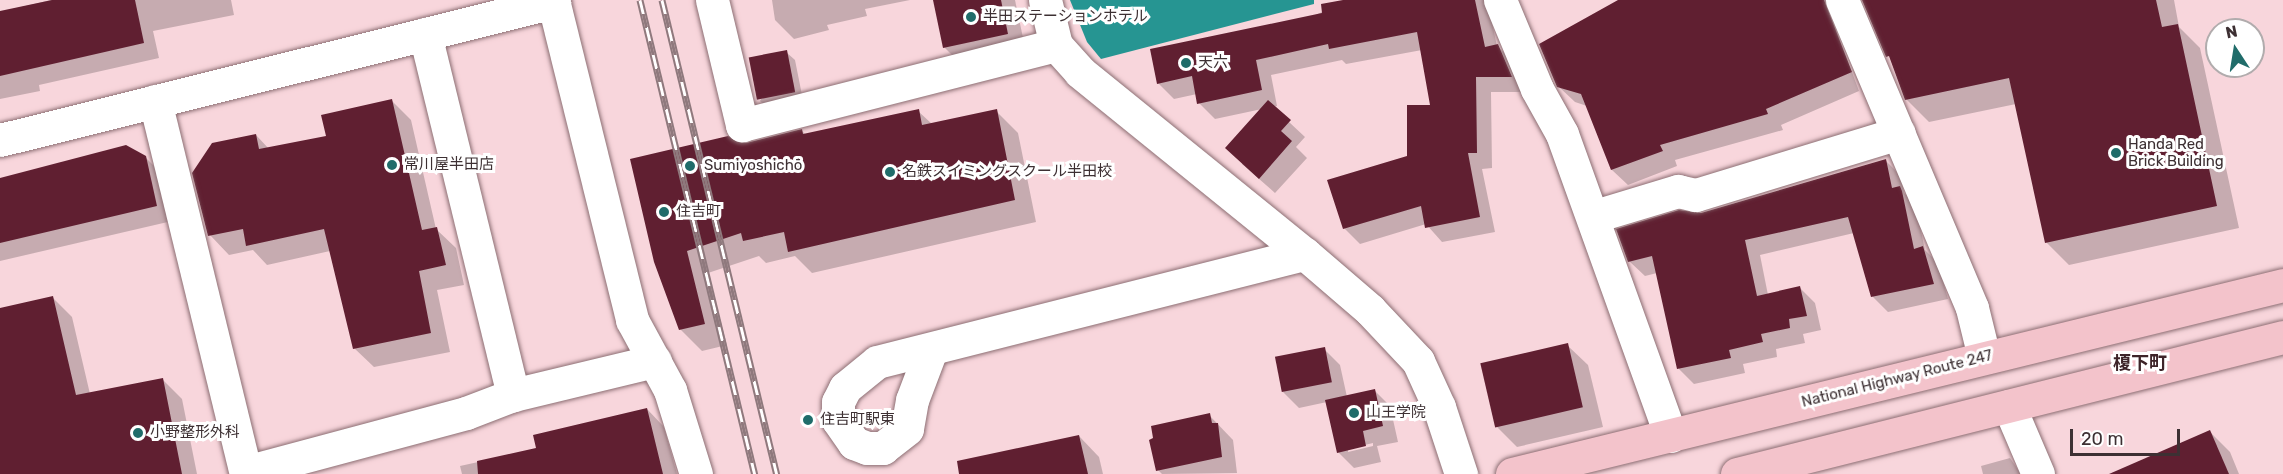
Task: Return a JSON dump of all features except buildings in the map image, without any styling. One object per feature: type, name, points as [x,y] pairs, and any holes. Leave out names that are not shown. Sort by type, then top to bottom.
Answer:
[{"type":"highway","name":"National Highway Route 247","points":[[1512,474],[2283,285]]},
{"type":"highway","points":[[1737,474],[2283,338]]},
{"type":"street","points":[[712,0],[742,125],[1056,45]]},
{"type":"street","points":[[1045,0],[1056,45],[1080,72],[1305,254],[1370,310],[1418,361],[1439,408],[1461,474]]},
{"type":"street","points":[[1500,0],[1537,89],[1562,134],[1595,216],[1671,436]]},
{"type":"street","points":[[1842,0],[1972,308],[1984,357]]},
{"type":"street","points":[[0,140],[554,1],[632,320],[670,390],[696,474]]},
{"type":"street","points":[[425,34],[513,394]]},
{"type":"street","points":[[155,101],[246,473],[466,412],[513,394],[655,361]]},
{"type":"street","points":[[1595,216],[1678,191],[1696,195],[1899,133]]},
{"type":"street","points":[[931,350],[1305,254]]},
{"type":"street","points":[[2009,406],[2038,474]]},
{"type":"water","points":[[1070,0],[1314,0],[1314,4],[1101,59],[1087,42]]},
{"type":"railway","points":[[640,0],[755,474]]},
{"type":"railway","points":[[662,0],[777,474]]},
{"type":"place","name":"半田ステーションホテル","points":[[971,17]]},
{"type":"place","name":"天六","points":[[1186,63]]},
{"type":"place","name":"Handa Red Brick Building","points":[[2116,153]]},
{"type":"place","name":"常川屋半田店","points":[[392,165]]},
{"type":"place","name":"Sumiyoshichō","points":[[690,166]]},
{"type":"place","name":"名鉄スイミングスクール半田校","points":[[890,172]]},
{"type":"place","name":"住吉町","points":[[664,212]]},
{"type":"place","name":"山王学院","points":[[1354,413]]},
{"type":"place","name":"住吉町駅東","points":[[808,420]]},
{"type":"place","name":"小野整形外科","points":[[138,433]]},
{"type":"district","name":"榎下町","points":[[2140,363]]}]
